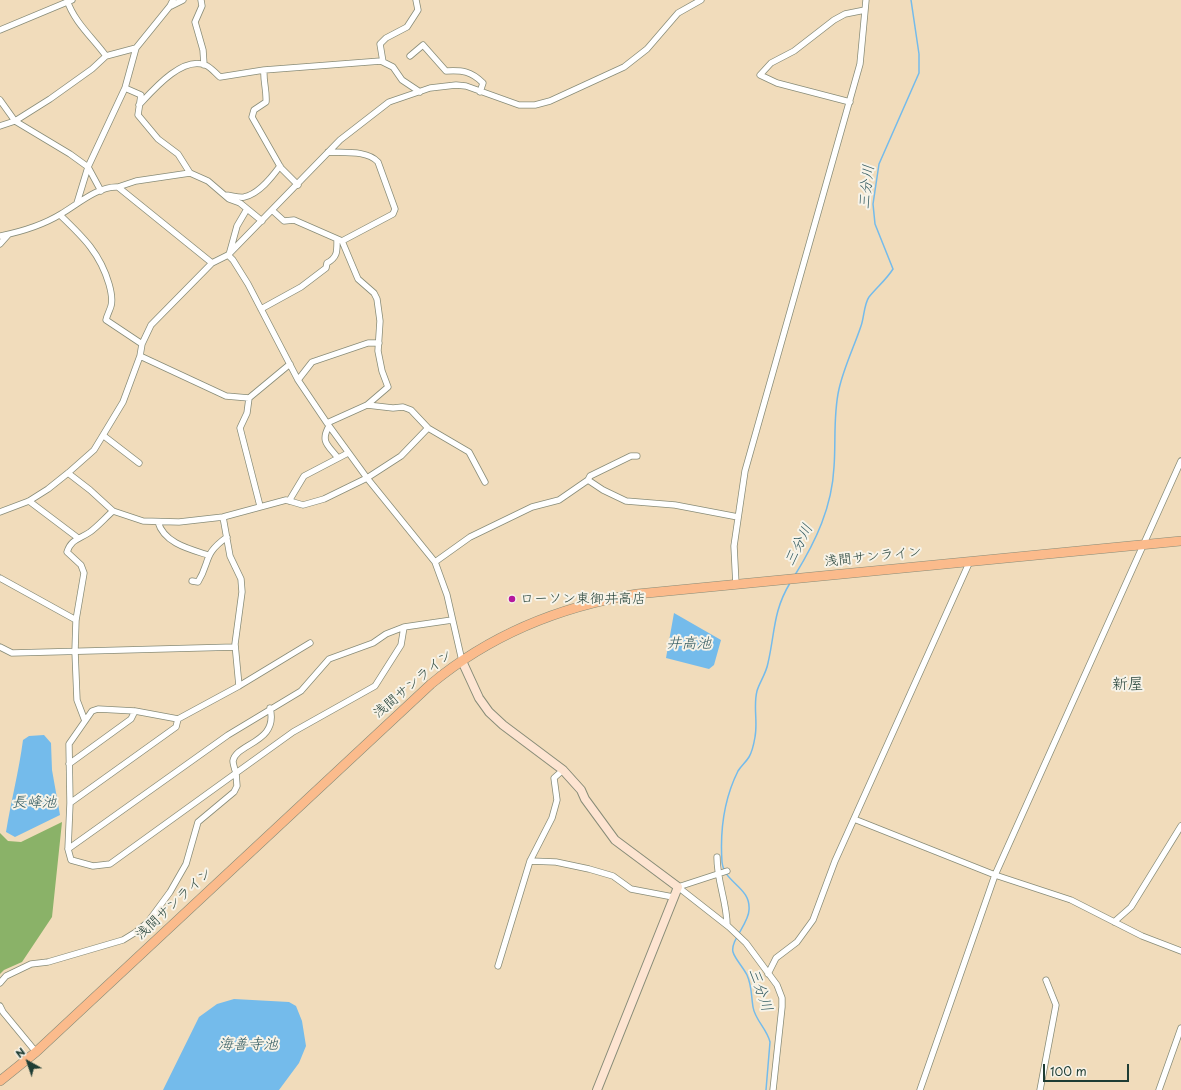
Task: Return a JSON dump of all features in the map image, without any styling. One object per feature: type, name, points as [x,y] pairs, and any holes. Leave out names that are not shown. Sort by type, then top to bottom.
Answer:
[{"type":"main road","name":"浅間サンライン","points":[[0,1081],[36,1052],[392,719],[436,680],[462,661],[530,624],[584,606],[637,594],[1181,541]]},
{"type":"street","points":[[77,203],[88,167],[125,88],[136,48],[170,6],[173,0]]},
{"type":"street","points":[[170,6],[183,0]]},
{"type":"street","points":[[201,0],[202,6],[195,18],[195,22],[203,50],[204,65]]},
{"type":"street","points":[[383,62],[380,44],[386,38],[407,27],[418,10],[416,0]]},
{"type":"street","points":[[0,512],[29,501],[68,473],[94,450],[104,436],[123,402],[140,356],[142,344],[151,325],[212,263],[228,255],[262,220],[273,211],[340,140],[389,102],[436,87],[456,85],[466,86],[519,105],[535,105],[550,101],[624,67],[647,49],[678,13],[701,0]]},
{"type":"street","points":[[736,585],[734,546],[745,471],[860,64],[866,0]]},
{"type":"street","points":[[0,30],[69,1],[80,26],[93,38],[106,56]]},
{"type":"street","points":[[850,102],[777,83],[760,75],[771,63],[794,51],[834,20],[845,14],[865,10]]},
{"type":"street","points":[[410,56],[423,45],[446,71],[463,71],[475,76],[483,83],[480,92]]},
{"type":"street","points":[[0,126],[15,121],[50,99],[106,56],[136,48]]},
{"type":"street","points":[[139,104],[168,76],[190,64],[204,65],[220,77],[264,70],[383,62],[393,68],[402,80],[420,92]]},
{"type":"street","points":[[264,70],[263,80],[266,102],[254,110],[252,117],[280,166],[298,185]]},
{"type":"street","points":[[125,88],[141,95],[138,115],[158,139],[178,154],[190,173]]},
{"type":"street","points":[[0,100],[15,121],[70,154],[88,167],[101,191]]},
{"type":"street","points":[[328,152],[365,154],[375,159],[378,162],[395,209],[393,214],[339,240]]},
{"type":"street","points":[[225,195],[244,197],[254,194],[272,177],[280,166]]},
{"type":"street","points":[[0,236],[28,228],[60,215],[77,203],[110,187],[118,187],[136,181],[190,173],[208,181],[225,195],[262,220]]},
{"type":"street","points":[[118,187],[212,263]]},
{"type":"street","points":[[228,255],[237,226],[247,209]]},
{"type":"street","points":[[273,211],[284,221],[294,220],[339,240],[358,279],[374,293],[377,299],[380,321],[378,352],[382,371],[388,387],[367,405],[328,425],[324,436],[325,440],[338,458]]},
{"type":"street","points":[[60,215],[86,240],[99,258],[106,272],[111,291],[112,305],[106,320],[142,344]]},
{"type":"street","points":[[0,244],[8,234]]},
{"type":"street","points":[[261,309],[301,287],[326,268],[327,263],[335,259],[339,240]]},
{"type":"street","points":[[228,255],[233,260],[261,309],[298,380],[328,425],[367,478],[435,562],[447,595],[462,661],[479,698],[489,712],[503,725],[563,770],[581,790],[585,799],[615,840],[727,925],[746,943],[777,985],[782,998],[781,1026],[772,1090]]},
{"type":"street","points":[[298,380],[312,362],[368,342],[379,343]]},
{"type":"street","points":[[140,356],[226,396],[249,398]]},
{"type":"street","points":[[260,506],[240,428],[247,413],[249,398],[290,364]]},
{"type":"street","points":[[367,405],[393,408],[403,407],[411,410],[428,428],[468,452],[485,482]]},
{"type":"street","points":[[68,473],[90,490],[113,511],[143,522],[179,522],[223,517],[260,506],[289,501],[303,505],[343,491],[367,478],[401,456],[428,428]]},
{"type":"street","points":[[104,436],[139,463]]},
{"type":"street","points":[[289,501],[304,476],[348,452]]},
{"type":"street","points":[[435,562],[470,537],[532,507],[559,500],[588,480],[590,476],[631,456],[637,456]]},
{"type":"street","points":[[920,1090],[995,874],[1181,461]]},
{"type":"street","points":[[588,480],[603,490],[626,501],[675,505],[738,517]]},
{"type":"street","points":[[29,501],[78,538]]},
{"type":"street","points":[[85,721],[77,700],[75,651],[76,620],[84,573],[81,565],[67,552],[69,545],[78,538],[90,532],[113,511]]},
{"type":"street","points":[[223,517],[230,556],[241,579],[242,586],[235,647],[238,686]]},
{"type":"street","points":[[158,522],[165,536],[190,549],[208,555]]},
{"type":"street","points":[[192,581],[198,582],[208,555],[213,547],[227,537]]},
{"type":"street","points":[[768,974],[776,958],[797,942],[812,920],[835,861],[970,561]]},
{"type":"street","points":[[0,578],[76,620]]},
{"type":"street","points":[[68,849],[228,735],[301,690],[329,658],[367,645],[386,634],[404,627],[452,620]]},
{"type":"street","points":[[310,643],[238,686],[178,719],[135,711],[98,709],[92,711],[69,744],[70,803],[68,849],[71,860],[93,866],[110,864],[293,732],[376,686],[401,645],[404,627]]},
{"type":"street","points":[[0,647],[12,653],[235,647]]},
{"type":"street","points":[[0,983],[6,976],[31,964],[48,962],[123,940],[142,927],[170,892],[186,864],[198,822],[234,792],[237,786],[233,761],[236,755],[250,746],[271,726],[273,717],[270,708]]},
{"type":"street","points":[[69,764],[131,718],[135,711]]},
{"type":"street","points":[[70,803],[176,727],[178,719]]},
{"type":"street","points":[[498,966],[530,860],[552,818],[557,800],[554,778],[563,770]]},
{"type":"street","points":[[854,819],[995,874],[1071,900],[1142,936],[1181,951]]},
{"type":"street","points":[[1114,923],[1132,907],[1181,826]]},
{"type":"street","points":[[717,857],[717,874],[722,900],[727,911],[727,925]]},
{"type":"street","points":[[530,860],[556,862],[589,869],[613,876],[631,889],[673,898]]},
{"type":"street","points":[[597,1090],[678,887],[726,871]]},
{"type":"street","points":[[1040,1090],[1056,1005],[1046,980]]},
{"type":"street","points":[[0,1006],[3,1012],[36,1052]]},
{"type":"street","points":[[1159,1090],[1181,1028]]},
{"type":"green space","points":[[62,822],[52,917],[22,962],[4,970],[0,974],[0,833],[8,841],[21,842]]},
{"type":"water","name":"井高池","points":[[674,613],[721,640],[714,665],[709,669],[666,658]]},
{"type":"water","name":"長峰池","points":[[44,735],[51,743],[52,770],[60,815],[15,837],[6,832],[23,740],[29,736]]},
{"type":"water","name":"海善寺池","points":[[234,999],[289,1002],[296,1006],[302,1021],[306,1046],[299,1063],[279,1090],[163,1090],[199,1017],[217,1004]]},
{"type":"waterway","name":"三分川","points":[[795,575],[810,549],[822,523],[830,496],[833,482],[837,399],[844,373],[861,326],[867,300],[893,269],[875,224],[873,204],[879,164],[919,73],[919,54],[911,0]]},
{"type":"waterway","name":"三分川","points":[[766,1090],[770,1042],[754,1012],[749,979],[733,952],[734,943],[748,915],[748,902],[742,890],[727,875],[724,869],[722,862],[722,827],[726,804],[733,782],[738,771],[749,757],[753,747],[756,731],[755,702],[757,691],[767,667],[780,603],[790,583]]},
{"type":"place","name":"ローソン東御井高店","points":[[512,599]]},
{"type":"district","name":"新屋","points":[[1128,685]]}]
